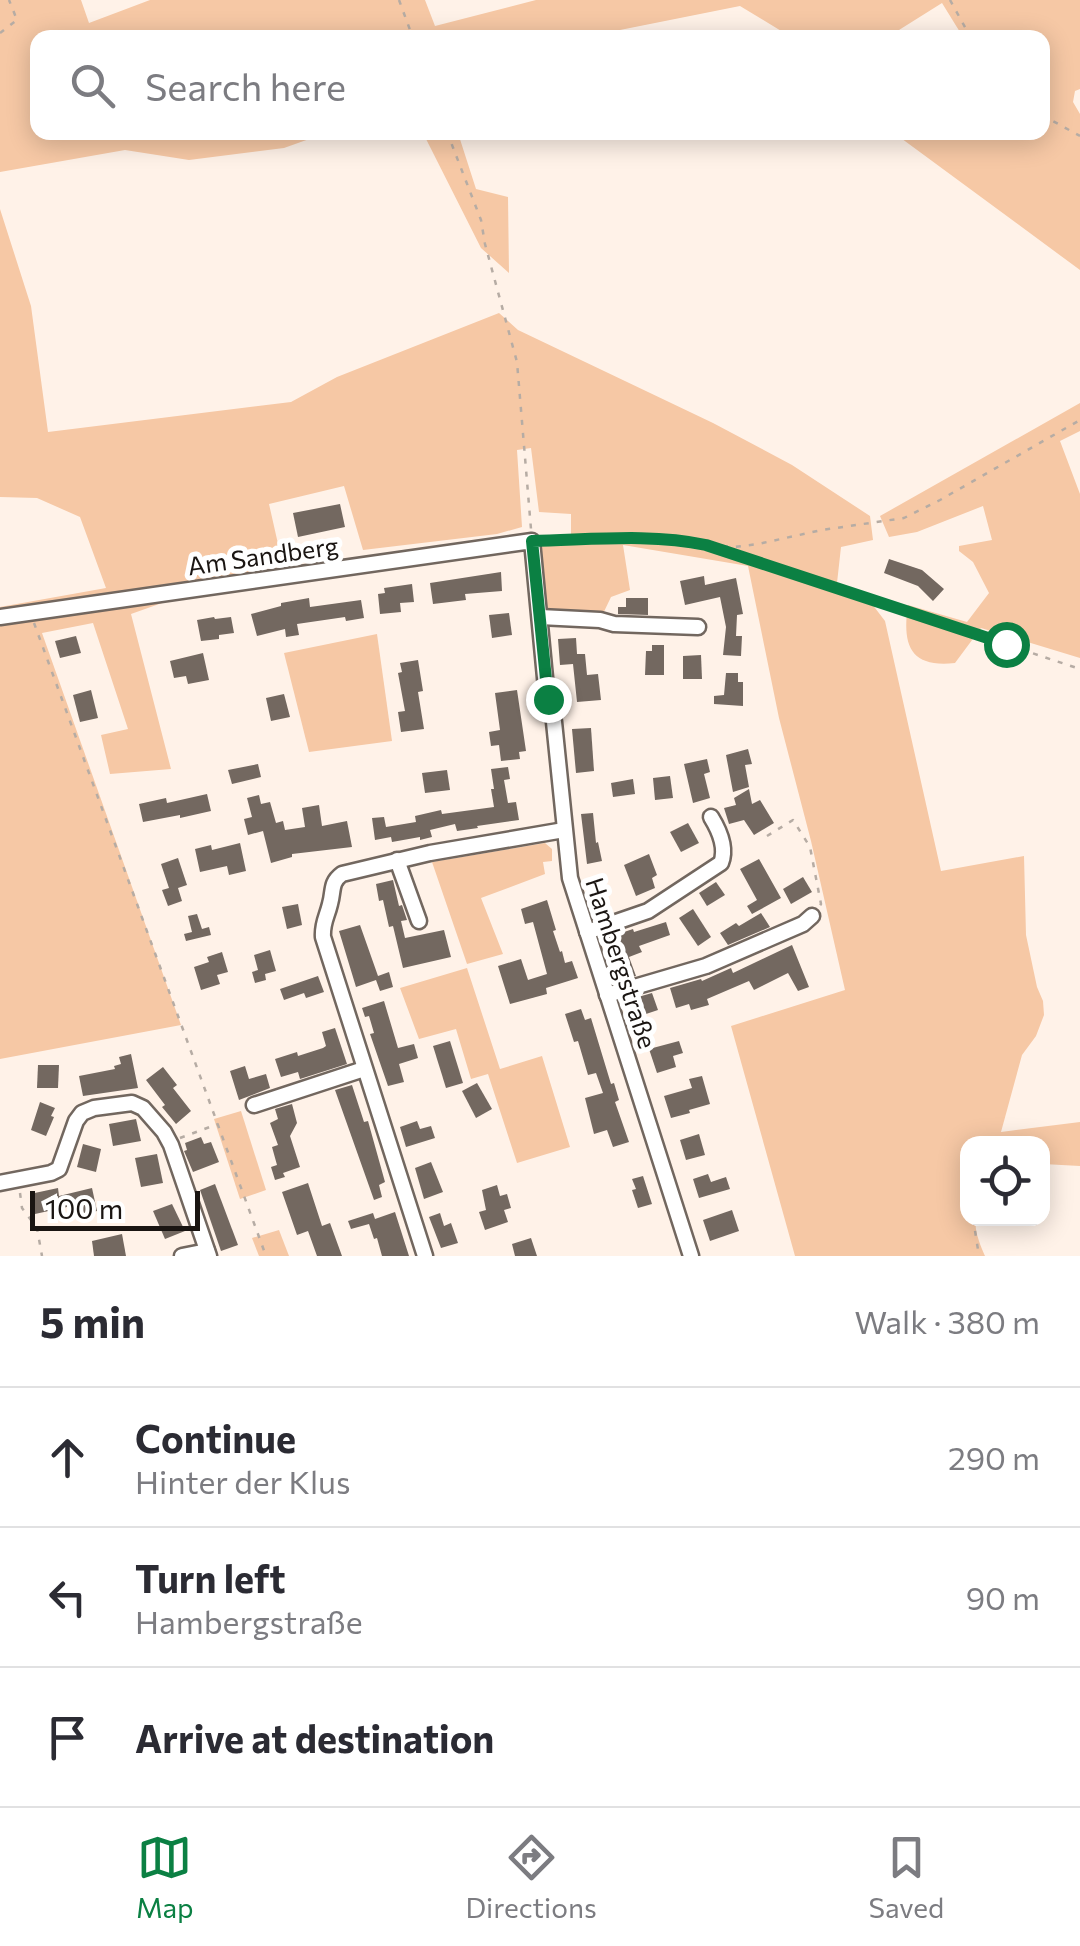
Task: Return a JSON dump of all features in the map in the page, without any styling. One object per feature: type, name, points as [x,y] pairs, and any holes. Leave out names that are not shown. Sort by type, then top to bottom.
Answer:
[{"type":"street","name":"Am Sandberg","points":[[0,616],[532,541]]},
{"type":"street","name":"Hambergstraße","points":[[532,541],[570,878],[691,1256]]},
{"type":"street","points":[[540,617],[698,627]]},
{"type":"street","points":[[588,932],[648,911],[721,863],[724,856],[719,830],[712,817]]},
{"type":"street","points":[[425,1256],[323,937],[332,884],[353,870],[564,830]]},
{"type":"street","points":[[397,860],[419,921]]},
{"type":"street","points":[[608,995],[706,966],[803,924],[812,916]]},
{"type":"street","points":[[254,1105],[364,1068]]},
{"type":"street","points":[[0,1182],[59,1169],[82,1113],[132,1102],[144,1108],[164,1132],[208,1254],[182,1256]]},
{"type":"path","points":[[0,33],[17,20],[9,0]]},
{"type":"path","points":[[399,0],[410,30]]},
{"type":"path","points":[[950,0],[967,30]]},
{"type":"path","points":[[1050,119],[1080,136]]},
{"type":"path","points":[[451,140],[481,220],[517,362],[532,541],[654,539],[734,547],[904,518],[1080,420]]},
{"type":"path","points":[[706,545],[1080,669]]},
{"type":"path","points":[[30,612],[266,1256]]},
{"type":"path","points":[[767,836],[793,820],[810,847],[821,904],[812,916]]},
{"type":"path","points":[[169,1142],[218,1124]]},
{"type":"path","points":[[18,1179],[22,1208],[36,1228],[42,1256]]},
{"type":"path","points":[[975,1226],[980,1256]]},
{"type":"shaded area","points":[[0,0],[81,0],[89,23],[150,0],[425,0],[435,26],[536,0],[1080,0],[1080,89],[1075,91],[1073,102],[1080,114],[1080,270],[904,140],[1050,140],[1050,30],[959,30],[942,3],[899,30],[779,30],[740,6],[620,30],[30,30],[30,140],[306,140],[284,148],[189,160],[125,150],[0,172]]},
{"type":"shaded area","points":[[427,140],[460,140],[476,189],[508,197],[509,273],[481,248]]},
{"type":"shaded area","points":[[0,209],[31,306],[48,432],[291,402],[337,377],[499,313],[518,330],[792,465],[870,516],[873,540],[841,547],[836,592],[872,604],[885,621],[941,871],[1024,856],[1026,935],[1044,1015],[1036,1036],[1022,1055],[1001,1132],[1080,1122],[1080,1166],[1050,1164],[1050,1136],[960,1136],[960,1226],[976,1226],[985,1256],[795,1256],[731,1026],[845,990],[779,718],[748,566],[623,545],[630,590],[611,597],[600,620],[540,617],[532,541],[571,538],[571,514],[539,512],[531,448],[517,450],[522,527],[497,534],[363,550],[344,486],[269,504],[283,566],[187,584],[176,598],[131,614],[171,769],[110,774],[101,735],[128,729],[93,623],[42,633],[181,1025],[0,1059],[0,607],[106,588],[80,517],[37,498],[0,497]]},
{"type":"shaded area","points":[[1080,403],[1080,431],[1060,441],[1080,494],[1080,658],[981,628],[955,663],[928,662],[919,657],[908,642],[908,605],[967,622],[989,593],[973,562],[959,551],[959,546],[992,540],[983,506],[917,532],[889,537],[880,516]]},
{"type":"shaded area","points":[[377,634],[392,741],[309,752],[284,653]]},
{"type":"shaded area","points":[[545,843],[552,849],[552,861],[543,862],[545,874],[481,898],[503,954],[467,964],[432,862]]},
{"type":"shaded area","points":[[467,968],[500,1069],[542,1056],[570,1147],[517,1163],[488,1074],[471,1079],[456,1029],[419,1039],[400,988]]},
{"type":"shaded area","points":[[241,1111],[266,1190],[240,1199],[214,1119]]},
{"type":"shaded area","points":[[279,1230],[289,1256],[259,1256],[252,1238]]},
{"type":"building","points":[[340,504],[345,527],[298,537],[293,513]]},
{"type":"building","points":[[889,559],[922,570],[944,589],[933,601],[918,586],[884,573]]},
{"type":"building","points":[[501,572],[502,591],[465,594],[466,600],[433,604],[430,583]]},
{"type":"building","points":[[704,576],[705,585],[736,578],[743,614],[737,615],[736,636],[742,636],[741,656],[723,655],[726,627],[720,597],[685,605],[680,581]]},
{"type":"building","points":[[412,584],[414,602],[400,603],[401,612],[380,614],[378,594],[385,593],[384,588]]},
{"type":"building","points":[[309,598],[310,607],[361,600],[364,618],[297,624],[299,635],[286,637],[285,629],[257,636],[251,614]]},
{"type":"building","points":[[626,598],[648,598],[648,615],[618,614],[618,607],[626,607]]},
{"type":"building","points":[[509,613],[512,635],[492,638],[489,615]]},
{"type":"building","points":[[231,617],[234,633],[201,641],[197,620]]},
{"type":"building","points":[[76,636],[81,653],[60,658],[55,641]]},
{"type":"building","points":[[576,638],[577,654],[585,654],[587,675],[598,674],[601,700],[577,702],[573,664],[560,665],[558,639]]},
{"type":"building","points":[[652,645],[664,645],[664,675],[645,675],[646,651],[652,651]]},
{"type":"building","points":[[203,653],[209,680],[188,684],[186,676],[174,678],[170,661]]},
{"type":"building","points":[[701,655],[702,679],[683,679],[683,656]]},
{"type":"building","points":[[418,660],[424,729],[401,732],[398,712],[405,711],[398,673],[402,672],[400,663]]},
{"type":"building","points":[[726,673],[738,673],[738,682],[743,682],[743,706],[714,704],[714,696],[724,695]]},
{"type":"building","points":[[91,690],[98,718],[80,722],[73,695]]},
{"type":"building","points":[[517,690],[526,751],[519,752],[520,759],[501,761],[499,745],[491,746],[489,732],[500,730],[495,693]]},
{"type":"building","points":[[284,694],[290,717],[271,721],[266,698]]},
{"type":"building","points":[[591,728],[594,771],[576,773],[572,729]]},
{"type":"building","points":[[748,749],[752,764],[745,765],[749,787],[733,792],[726,755]]},
{"type":"building","points":[[707,759],[710,772],[704,774],[710,798],[693,803],[684,764]]},
{"type":"building","points":[[258,764],[261,777],[232,784],[228,770]]},
{"type":"building","points":[[508,767],[510,779],[504,780],[508,803],[516,802],[519,820],[457,831],[455,824],[430,830],[432,837],[420,840],[375,840],[372,818],[384,817],[386,827],[416,822],[415,816],[441,810],[442,814],[494,807],[491,769]]},
{"type":"building","points":[[447,770],[450,790],[425,793],[422,773]]},
{"type":"building","points":[[670,776],[673,798],[655,800],[653,778]]},
{"type":"building","points":[[633,779],[635,794],[613,797],[611,783]]},
{"type":"building","points":[[749,789],[752,804],[760,800],[774,823],[754,835],[744,820],[729,824],[724,808],[736,805],[734,798]]},
{"type":"building","points":[[207,794],[211,811],[143,822],[139,804],[166,798],[167,803]]},
{"type":"building","points":[[259,795],[261,804],[270,802],[276,823],[283,821],[285,830],[305,827],[302,808],[319,805],[322,826],[347,821],[352,847],[292,854],[271,863],[263,831],[248,835],[244,819],[252,817],[247,798]]},
{"type":"building","points":[[593,813],[602,861],[587,864],[581,814]]},
{"type":"building","points":[[688,823],[699,843],[681,852],[670,832]]},
{"type":"building","points":[[240,843],[246,871],[229,875],[227,866],[200,872],[195,849],[211,845],[212,850]]},
{"type":"building","points":[[649,854],[657,875],[652,878],[655,888],[636,896],[624,865]]},
{"type":"building","points":[[178,858],[187,885],[178,888],[182,901],[168,906],[162,890],[169,888],[161,864]]},
{"type":"building","points":[[759,859],[781,898],[752,914],[747,906],[757,900],[740,869]]},
{"type":"building","points":[[803,877],[812,892],[791,904],[783,889]]},
{"type":"building","points":[[393,880],[407,920],[401,921],[405,938],[444,930],[451,957],[403,968],[393,926],[389,927],[376,884]]},
{"type":"building","points":[[716,882],[725,895],[707,906],[699,893]]},
{"type":"building","points":[[547,900],[560,952],[565,963],[572,961],[578,978],[546,988],[547,994],[510,1004],[498,966],[521,959],[528,980],[547,974],[533,922],[525,924],[521,909]]},
{"type":"building","points":[[298,904],[302,925],[287,929],[282,907]]},
{"type":"building","points":[[693,909],[711,937],[698,946],[679,918]]},
{"type":"building","points":[[761,913],[770,927],[728,945],[720,933]]},
{"type":"building","points":[[197,914],[202,929],[209,927],[211,935],[186,941],[184,934],[192,932],[188,916]]},
{"type":"building","points":[[666,922],[670,935],[639,946],[642,952],[629,957],[636,976],[616,981],[603,939]]},
{"type":"building","points":[[360,925],[378,976],[389,972],[393,987],[380,991],[376,980],[356,987],[339,931]]},
{"type":"building","points":[[792,945],[809,987],[798,991],[788,973],[754,990],[749,981],[707,999],[709,1005],[691,1010],[689,1004],[676,1008],[670,988],[702,981],[731,968],[733,973]]},
{"type":"building","points":[[270,950],[276,971],[255,983],[252,972],[258,970],[254,955]]},
{"type":"building","points":[[222,952],[228,972],[217,975],[220,984],[201,990],[194,967]]},
{"type":"building","points":[[318,976],[324,992],[284,1000],[280,989]]},
{"type":"building","points":[[652,993],[658,1010],[643,1015],[649,1033],[634,1038],[624,1001]]},
{"type":"building","points":[[384,1001],[398,1048],[414,1044],[418,1058],[399,1064],[404,1082],[388,1086],[370,1034],[374,1033],[369,1016],[365,1017],[362,1008]]},
{"type":"building","points":[[581,1009],[585,1020],[591,1018],[629,1142],[613,1147],[607,1130],[594,1134],[585,1098],[603,1093],[596,1073],[588,1075],[565,1014]]},
{"type":"building","points":[[335,1028],[347,1064],[300,1079],[298,1072],[281,1077],[275,1059],[323,1048],[326,1046],[322,1032]]},
{"type":"building","points":[[450,1041],[463,1083],[446,1088],[433,1046]]},
{"type":"building","points":[[679,1041],[683,1053],[673,1056],[676,1067],[657,1073],[649,1049]]},
{"type":"building","points":[[131,1054],[138,1088],[83,1096],[79,1076],[115,1069],[121,1064],[119,1057]]},
{"type":"building","points":[[38,1065],[59,1065],[58,1088],[37,1088]]},
{"type":"building","points":[[245,1066],[249,1079],[266,1074],[270,1088],[239,1100],[230,1071]]},
{"type":"building","points":[[163,1067],[191,1111],[176,1124],[146,1080]]},
{"type":"building","points":[[702,1076],[710,1104],[671,1118],[664,1096],[692,1088],[689,1079]]},
{"type":"building","points":[[477,1083],[492,1109],[476,1118],[462,1091]]},
{"type":"building","points":[[352,1085],[364,1122],[368,1121],[385,1182],[379,1185],[382,1197],[374,1200],[335,1090]]},
{"type":"building","points":[[40,1102],[55,1108],[46,1136],[31,1130]]},
{"type":"building","points":[[292,1104],[297,1123],[290,1136],[300,1167],[275,1180],[271,1167],[277,1165],[272,1147],[278,1145],[270,1123],[278,1119],[275,1109]]},
{"type":"building","points":[[136,1119],[141,1141],[113,1146],[109,1124]]},
{"type":"building","points":[[417,1121],[420,1129],[431,1126],[435,1138],[406,1147],[400,1127]]},
{"type":"building","points":[[699,1134],[705,1155],[686,1160],[680,1140]]},
{"type":"building","points":[[201,1137],[204,1144],[211,1142],[219,1162],[193,1172],[184,1151],[185,1143]]},
{"type":"building","points":[[83,1144],[101,1149],[96,1172],[77,1167]]},
{"type":"building","points":[[157,1154],[163,1183],[141,1187],[135,1158]]},
{"type":"building","points":[[431,1162],[443,1192],[424,1199],[415,1168]]},
{"type":"building","points":[[708,1174],[711,1182],[726,1177],[730,1189],[699,1198],[693,1179]]},
{"type":"building","points":[[643,1176],[652,1204],[638,1208],[632,1179]]},
{"type":"building","points":[[308,1183],[322,1226],[330,1223],[342,1256],[317,1256],[308,1231],[297,1235],[282,1192]]},
{"type":"building","points":[[215,1184],[238,1245],[221,1251],[200,1190]]},
{"type":"building","points":[[497,1185],[500,1196],[507,1194],[511,1208],[504,1210],[508,1222],[485,1230],[479,1212],[486,1210],[482,1190]]},
{"type":"building","points":[[58,1188],[59,1196],[92,1188],[97,1211],[78,1216],[76,1205],[35,1214],[30,1194]]},
{"type":"building","points":[[172,1204],[185,1231],[165,1239],[153,1211]]},
{"type":"building","points":[[732,1210],[739,1231],[710,1241],[703,1220]]},
{"type":"building","points":[[395,1212],[409,1256],[382,1256],[369,1224],[351,1229],[348,1221],[373,1213],[375,1219]]},
{"type":"building","points":[[440,1213],[444,1226],[451,1223],[458,1243],[441,1248],[429,1217]]},
{"type":"building","points":[[122,1234],[126,1256],[94,1256],[92,1241]]},
{"type":"building","points":[[531,1238],[537,1256],[515,1256],[512,1244]]},
{"type":"route","points":[[548,699],[532,541],[654,539],[706,545],[1006,644]]}]
